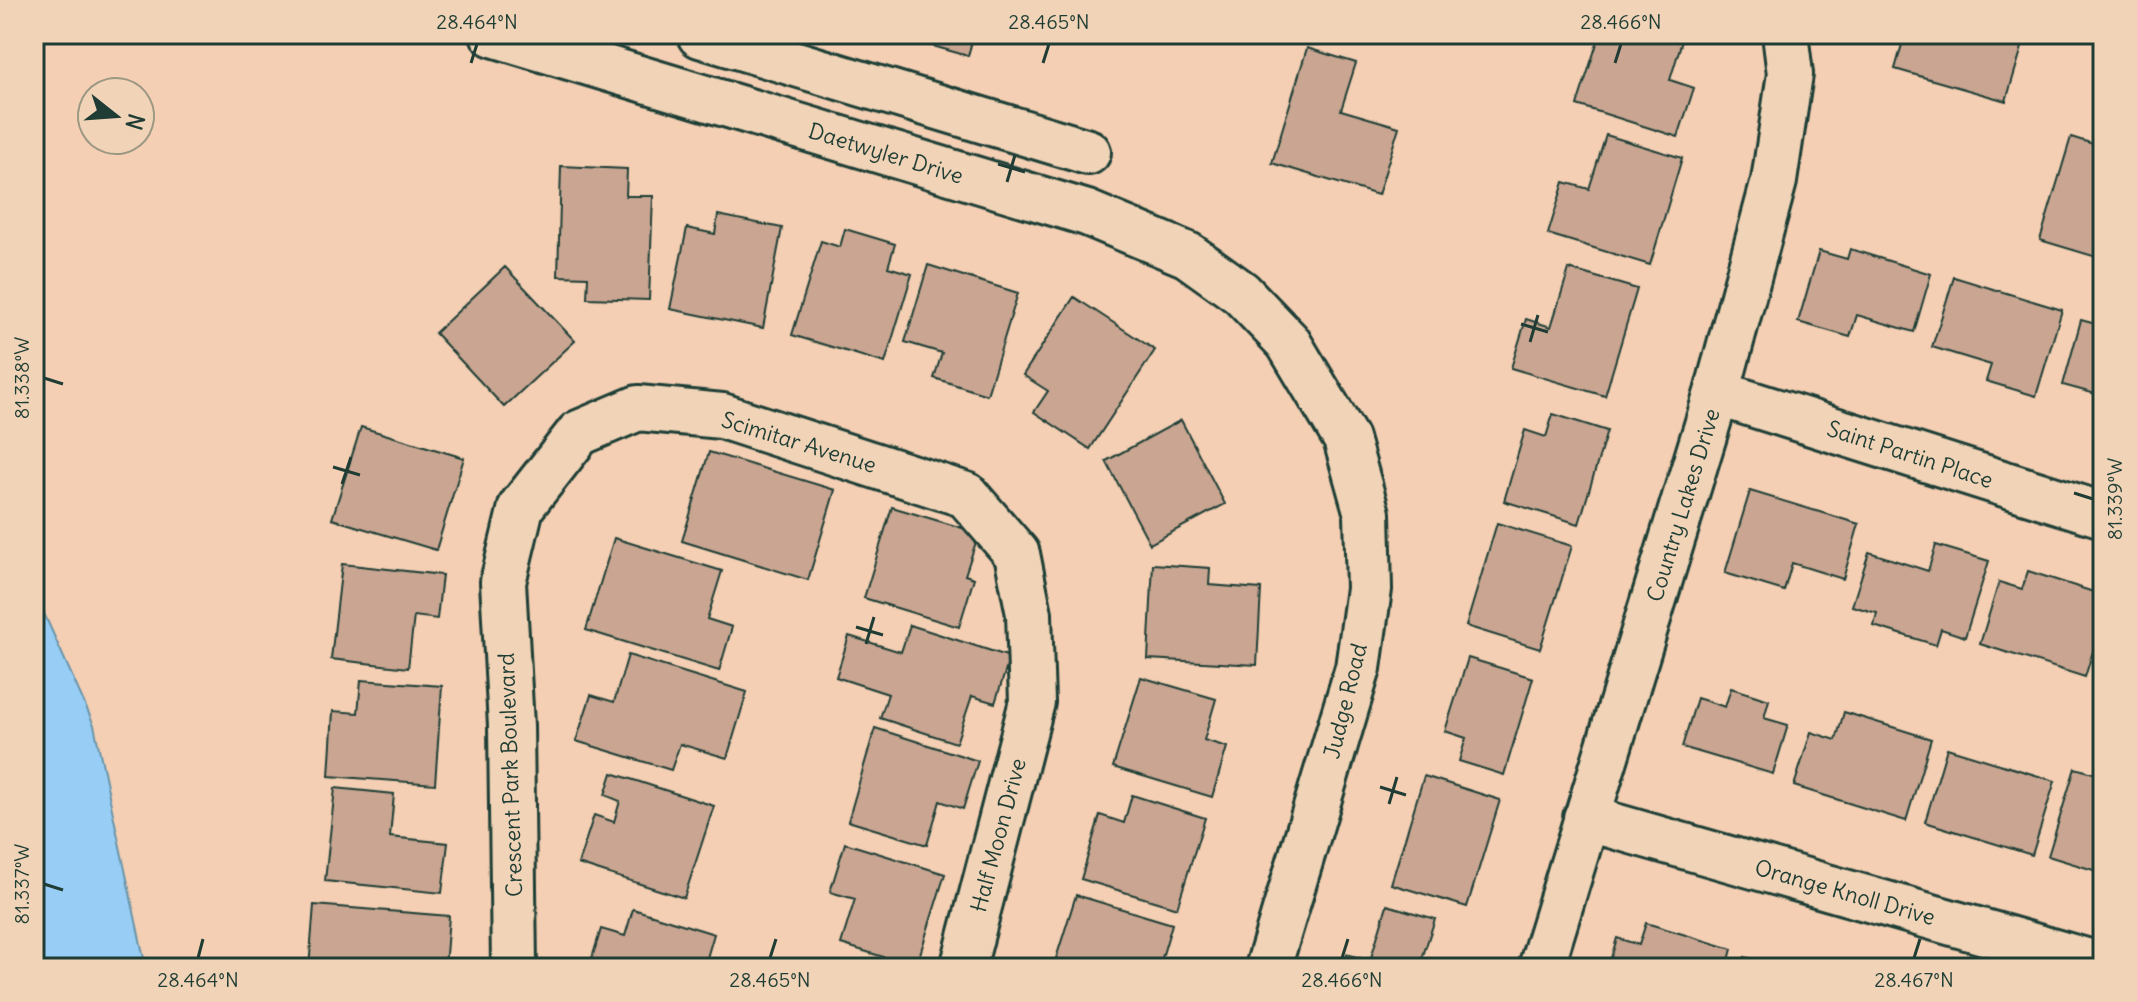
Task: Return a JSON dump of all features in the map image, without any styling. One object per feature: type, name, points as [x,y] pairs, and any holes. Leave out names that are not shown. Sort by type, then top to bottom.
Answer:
[{"type":"street","name":"Daetwyler Drive","points":[[493,34],[1087,213],[1188,255],[1251,303],[1288,342],[1317,387]]},
{"type":"street","name":"Country Lakes Drive","points":[[1541,968],[1717,393],[1774,181],[1790,74],[1785,34]]},
{"type":"street","points":[[683,91],[701,35],[1088,152]]},
{"type":"street","name":"Judge Road","points":[[1268,968],[1358,668],[1369,589],[1367,514],[1346,439],[1317,387]]},
{"type":"street","name":"Saint Partin Place","points":[[1717,393],[2103,515]]},
{"type":"street","name":"Scimitar Avenue","points":[[503,582],[521,507],[579,433],[638,408],[722,416],[966,495],[1017,554],[1029,614],[1032,702]]},
{"type":"street","name":"Crescent Park Boulevard","points":[[503,582],[511,726],[514,968]]},
{"type":"street","name":"Half Moon Drive","points":[[963,968],[1032,702]]},
{"type":"street","name":"Orange Knoll Drive","points":[[1586,818],[2103,966]]},
{"type":"water","points":[[34,591],[94,725],[146,968],[34,968]]},
{"type":"building","points":[[922,34],[974,34],[968,56],[919,42]]},
{"type":"building","points":[[1600,34],[1684,34],[1670,80],[1694,88],[1678,137],[1577,105]]},
{"type":"building","points":[[1905,34],[2026,34],[2006,101],[1895,69]]},
{"type":"building","points":[[1307,48],[1356,63],[1341,110],[1399,127],[1378,195],[1272,163]]},
{"type":"building","points":[[1606,135],[1682,158],[1650,265],[1548,234],[1564,182],[1589,189]]},
{"type":"building","points":[[2071,137],[2103,147],[2103,259],[2040,240]]},
{"type":"building","points":[[561,166],[627,169],[626,196],[653,196],[649,300],[587,298],[588,277],[558,276]]},
{"type":"building","points":[[718,215],[782,228],[763,328],[670,309],[687,228],[715,234]]},
{"type":"building","points":[[845,229],[895,244],[888,267],[912,274],[885,363],[792,335],[821,241],[840,247]]},
{"type":"building","points":[[1850,249],[1931,274],[1914,332],[1857,315],[1850,337],[1798,322],[1819,251],[1847,259]]},
{"type":"building","points":[[928,265],[1018,293],[987,395],[934,378],[942,353],[905,342]]},
{"type":"building","points":[[505,267],[575,341],[504,407],[435,333]]},
{"type":"building","points":[[1569,269],[1637,289],[1605,396],[1511,368],[1526,319],[1551,327]]},
{"type":"building","points":[[1954,277],[2062,310],[2036,396],[1986,381],[1991,365],[1932,347]]},
{"type":"building","points":[[1074,297],[1155,350],[1090,449],[1034,412],[1048,391],[1023,375]]},
{"type":"building","points":[[2081,320],[2103,326],[2103,396],[2063,385]]},
{"type":"building","points":[[1553,414],[1607,431],[1579,524],[1504,501],[1525,430],[1546,437]]},
{"type":"building","points":[[1181,420],[1225,504],[1150,544],[1106,461]]},
{"type":"building","points":[[361,427],[464,458],[436,550],[332,519]]},
{"type":"building","points":[[709,452],[835,490],[808,580],[682,541]]},
{"type":"building","points":[[1750,491],[1859,524],[1843,579],[1792,563],[1784,591],[1725,573]]},
{"type":"building","points":[[892,507],[979,533],[965,575],[974,578],[959,627],[864,598]]},
{"type":"building","points":[[1497,523],[1572,546],[1540,649],[1466,626]]},
{"type":"building","points":[[614,538],[722,571],[707,619],[732,627],[719,671],[586,630]]},
{"type":"building","points":[[1936,545],[1989,561],[1965,637],[1941,629],[1936,645],[1874,626],[1877,613],[1852,606],[1869,552],[1928,571]]},
{"type":"building","points":[[342,564],[442,575],[437,619],[414,616],[408,668],[331,659]]},
{"type":"building","points":[[1153,564],[1210,568],[1209,585],[1261,589],[1257,665],[1148,659]]},
{"type":"building","points":[[2028,571],[2103,595],[2103,619],[2085,677],[1980,644],[1999,582],[2022,589]]},
{"type":"building","points":[[910,625],[1010,657],[995,703],[972,696],[956,743],[880,718],[888,694],[836,677],[849,636],[901,652]]},
{"type":"building","points":[[628,655],[747,692],[727,758],[680,744],[671,770],[576,741],[591,695],[614,702]]},
{"type":"building","points":[[1468,658],[1533,678],[1504,775],[1459,761],[1466,738],[1445,731]]},
{"type":"building","points":[[1141,677],[1216,699],[1204,740],[1227,747],[1212,797],[1113,767]]},
{"type":"building","points":[[361,680],[442,686],[435,784],[329,776],[333,711],[358,713]]},
{"type":"building","points":[[1731,688],[1769,700],[1764,718],[1788,725],[1773,774],[1682,747],[1697,698],[1725,707]]},
{"type":"building","points":[[1844,712],[1931,739],[1906,821],[1794,786],[1811,732],[1836,740]]},
{"type":"building","points":[[875,728],[978,761],[963,809],[940,801],[927,845],[848,821]]},
{"type":"building","points":[[1947,748],[2055,781],[2032,855],[1925,822]]},
{"type":"building","points":[[2103,765],[2103,873],[2048,856],[2075,768],[2100,775]]},
{"type":"building","points":[[612,773],[714,806],[684,898],[578,864],[594,815],[614,822],[620,801],[605,795]]},
{"type":"building","points":[[1424,776],[1500,800],[1467,907],[1391,884]]},
{"type":"building","points":[[335,788],[394,794],[390,837],[448,843],[442,893],[325,881]]},
{"type":"building","points":[[1132,795],[1205,818],[1177,908],[1081,879],[1100,815],[1124,823]]},
{"type":"building","points":[[845,843],[945,874],[916,967],[841,944],[855,899],[830,892]]},
{"type":"building","points":[[1076,895],[1172,924],[1159,968],[1053,968]]},
{"type":"building","points":[[314,905],[449,916],[445,968],[309,968]]},
{"type":"building","points":[[1387,905],[1435,919],[1419,968],[1343,968],[1347,954],[1370,961]]},
{"type":"building","points":[[633,909],[714,934],[704,968],[589,968],[601,929],[625,936]]},
{"type":"building","points":[[1646,923],[1732,949],[1727,968],[1608,968],[1617,938],[1639,945]]},
{"type":"building","points":[[1745,957],[1781,968],[1742,968]]}]
